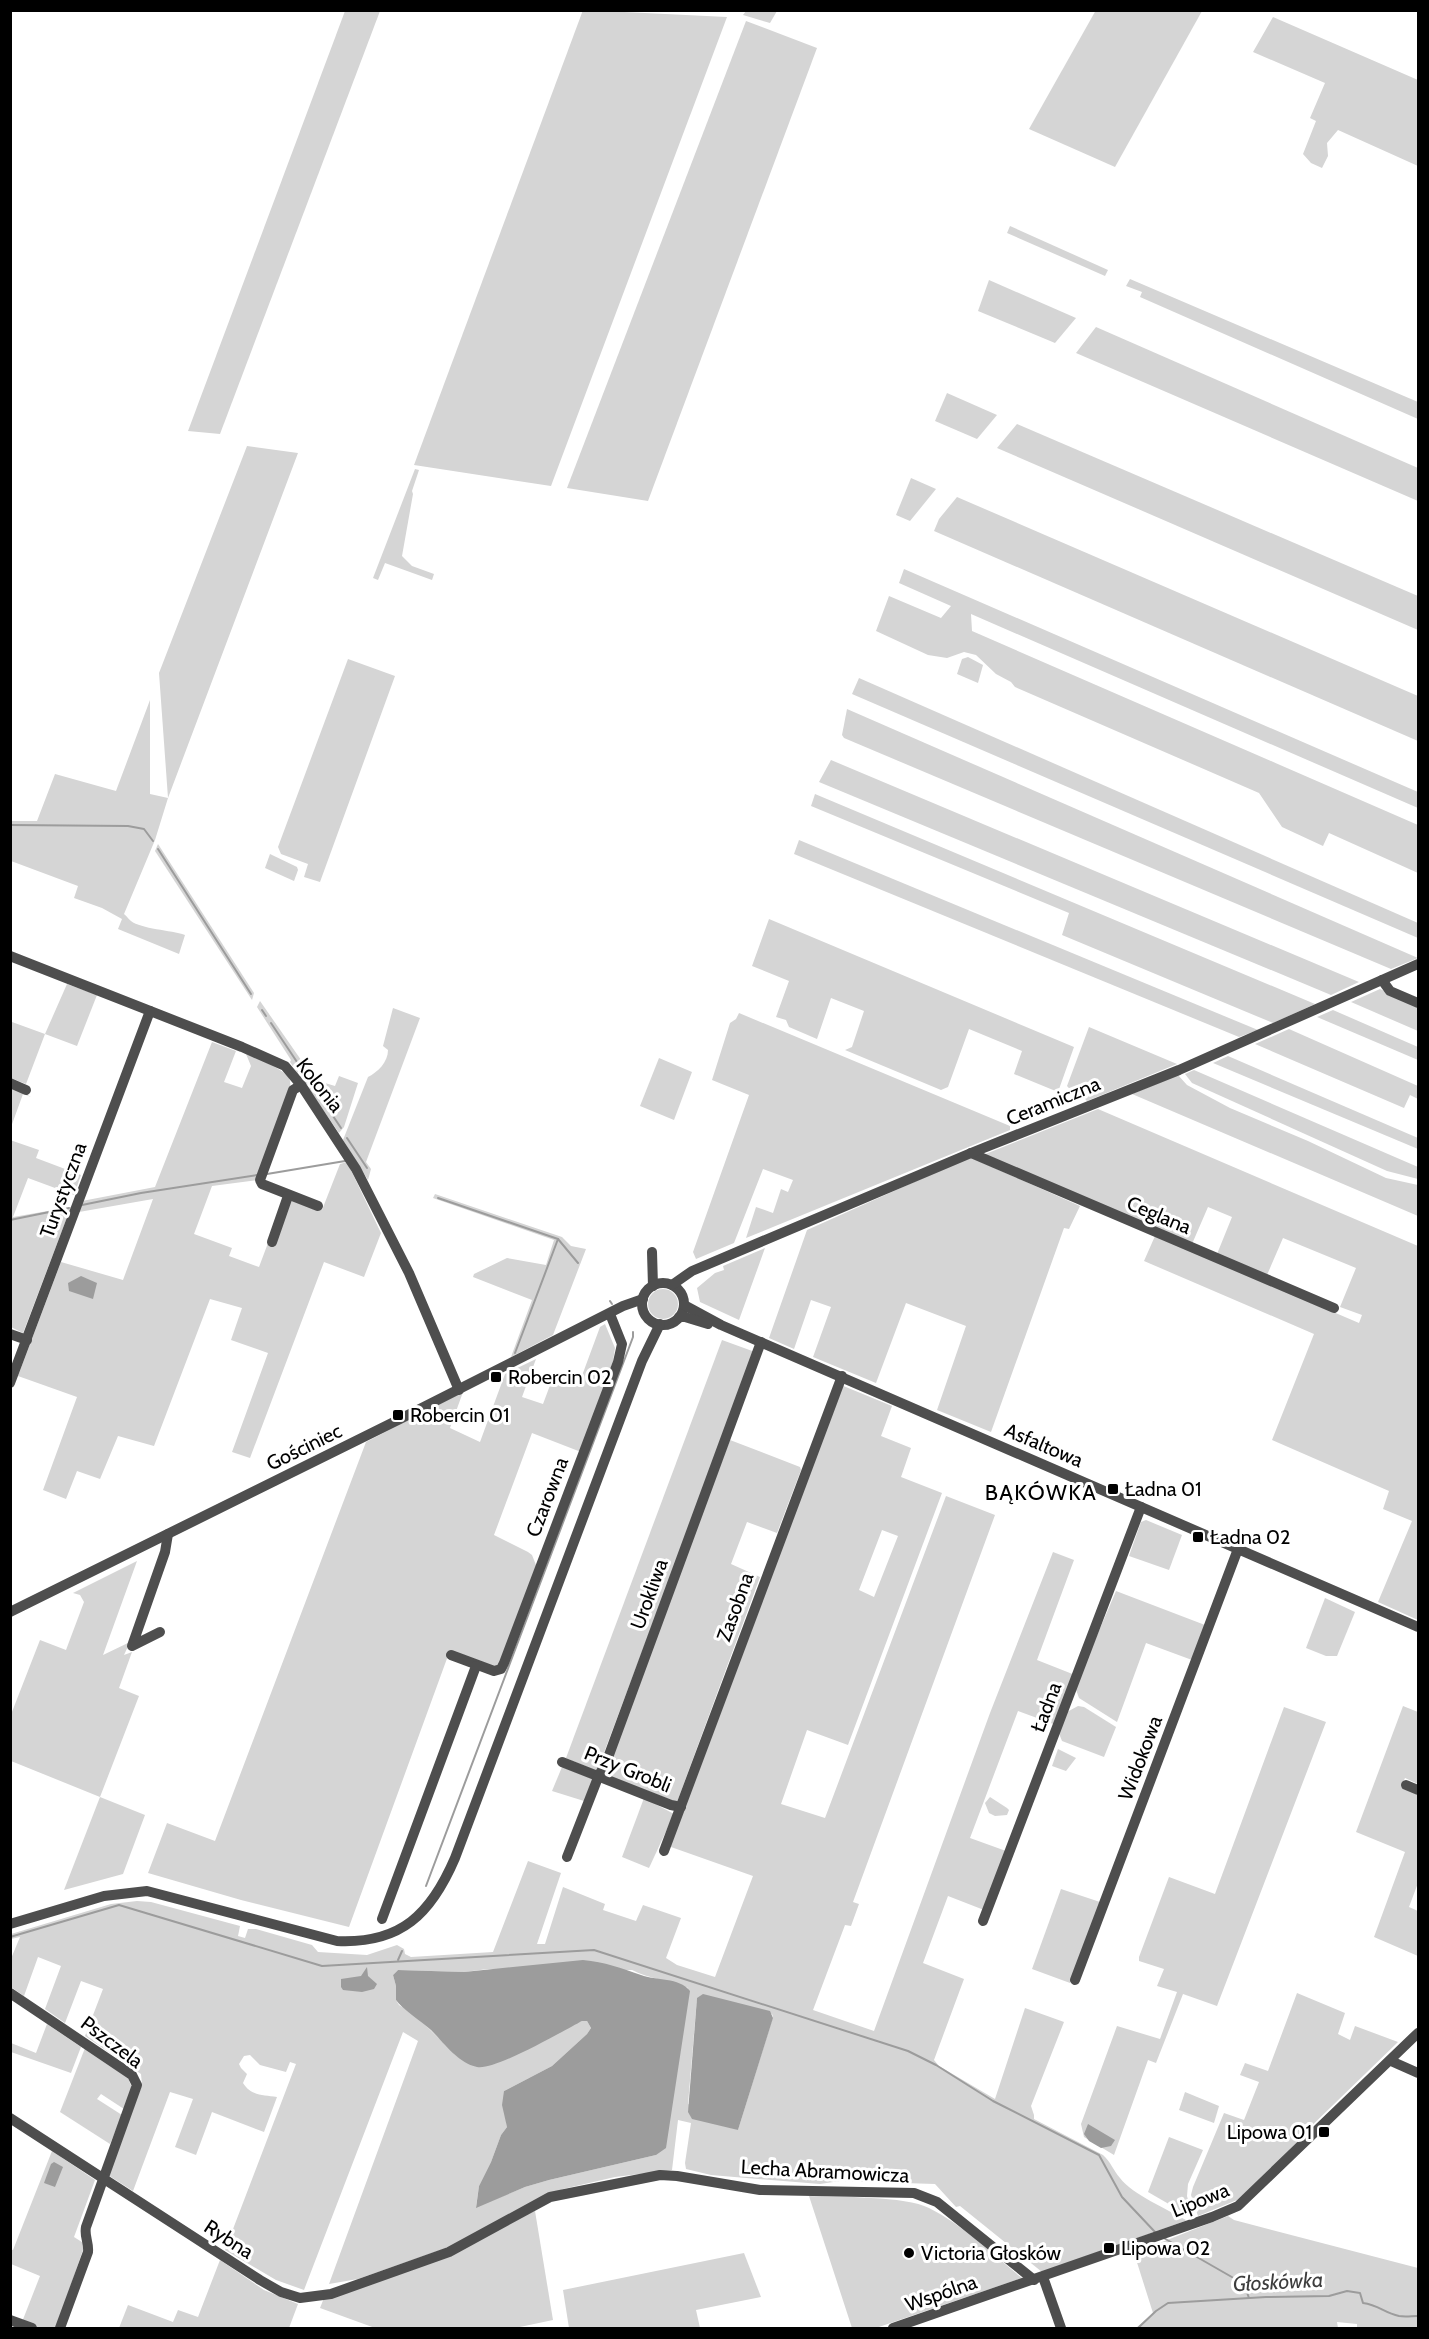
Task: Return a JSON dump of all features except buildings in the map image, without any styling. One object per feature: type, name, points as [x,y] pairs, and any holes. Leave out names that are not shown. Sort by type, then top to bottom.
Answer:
[{"type":"street","name":"Kolonia","points":[[10,956],[285,1066],[301,1085],[356,1169],[409,1273],[459,1390]]},
{"type":"street","name":"Ceramiczna","points":[[668,1284],[692,1271],[970,1153],[1179,1070],[1419,964]]},
{"type":"street","points":[[1382,980],[1390,991],[1419,1003]]},
{"type":"street","name":"Turystyczna","points":[[10,1383],[150,1011]]},
{"type":"street","points":[[10,1083],[26,1090]]},
{"type":"street","points":[[301,1085],[293,1090],[260,1178],[262,1184],[318,1206]]},
{"type":"street","name":"Ceglana","points":[[970,1153],[1334,1308]]},
{"type":"street","points":[[272,1242],[288,1196]]},
{"type":"street","points":[[653,1286],[652,1252],[668,1284],[682,1299]]},
{"type":"street","points":[[646,1315],[660,1324],[671,1323],[678,1317],[682,1299],[699,1269]]},
{"type":"street","points":[[642,1361],[646,1315],[643,1299],[645,1293],[653,1286],[668,1284]]},
{"type":"street","name":"Gościniec","points":[[10,1612],[643,1299]]},
{"type":"street","name":"Asfaltowa","points":[[682,1299],[720,1325],[1419,1627]]},
{"type":"street","name":"Gościniec","points":[[611,1313],[646,1315]]},
{"type":"street","name":"Czarowna","points":[[451,1655],[476,1666],[497,1670],[503,1666],[618,1362],[622,1344],[611,1313]]},
{"type":"street","name":"Asfaltowa","points":[[678,1317],[710,1325],[720,1325]]},
{"type":"street","points":[[10,1924],[104,1896],[147,1891],[336,1941],[357,1942],[377,1939],[398,1930],[417,1917],[438,1893],[455,1858],[642,1361],[660,1324]]},
{"type":"street","points":[[10,1334],[27,1340]]},
{"type":"street","name":"Urokliwa","points":[[567,1857],[599,1775],[606,1763],[761,1342]]},
{"type":"street","name":"Zasobna","points":[[664,1851],[842,1376]]},
{"type":"street","name":"Ładna","points":[[983,1921],[1141,1507]]},
{"type":"street","points":[[160,1632],[133,1646],[132,1644],[165,1552],[168,1534]]},
{"type":"street","name":"Widokowa","points":[[1075,1980],[1238,1549]]},
{"type":"street","points":[[382,1919],[476,1666]]},
{"type":"street","name":"Przy Grobli","points":[[562,1762],[671,1806],[681,1807]]},
{"type":"street","points":[[1406,1785],[1419,1790]]},
{"type":"street","name":"Pszczela","points":[[10,1993],[132,2075],[136,2080],[136,2090],[103,2179]]},
{"type":"street","name":"Lipowa","points":[[1039,2279],[1229,2211],[1245,2201],[1419,2033]]},
{"type":"street","points":[[1391,2061],[1419,2073]]},
{"type":"street","name":"Rybna","points":[[10,2118],[261,2280],[281,2292],[300,2298],[330,2294],[449,2252]]},
{"type":"street","name":"Lecha Abramowicza","points":[[449,2252],[550,2197],[644,2177],[677,2175],[760,2190],[896,2191],[927,2196],[1039,2279]]},
{"type":"street","points":[[60,2328],[88,2252],[85,2238],[86,2227],[103,2179]]},
{"type":"street","points":[[1039,2279],[1061,2328]]},
{"type":"street","name":"Wspólna","points":[[893,2328],[1039,2279]]},
{"type":"street","points":[[10,2320],[32,2328]]},
{"type":"shaded area","points":[[583,10],[727,17],[551,486],[414,465]]},
{"type":"shaded area","points":[[1096,10],[1202,11],[1115,167],[1029,129]]},
{"type":"shaded area","points":[[345,11],[380,11],[220,434],[188,431]]},
{"type":"shaded area","points":[[746,11],[777,11],[770,23],[743,15]]},
{"type":"shaded area","points":[[1273,17],[1418,80],[1418,166],[1338,130],[1327,143],[1328,156],[1322,168],[1311,163],[1303,154],[1316,121],[1310,118],[1325,83],[1253,52]]},
{"type":"shaded area","points":[[746,21],[817,48],[648,501],[567,488]]},
{"type":"shaded area","points":[[1010,226],[1108,270],[1105,276],[1007,233]]},
{"type":"shaded area","points":[[1130,279],[1418,402],[1418,419],[1140,297],[1142,292],[1126,286]]},
{"type":"shaded area","points":[[989,280],[1076,318],[1055,343],[978,311]]},
{"type":"shaded area","points":[[1096,327],[1418,468],[1418,501],[1076,353]]},
{"type":"shaded area","points":[[947,393],[997,415],[977,439],[935,421]]},
{"type":"shaded area","points":[[1017,424],[1418,596],[1418,630],[997,448]]},
{"type":"shaded area","points":[[247,446],[298,453],[168,798],[159,673]]},
{"type":"shaded area","points":[[415,469],[419,470],[412,491],[402,556],[412,566],[434,574],[432,580],[385,563],[378,580],[373,578]]},
{"type":"shaded area","points":[[911,478],[936,489],[910,521],[896,515]]},
{"type":"shaded area","points":[[957,497],[1418,696],[1418,741],[934,531],[939,519]]},
{"type":"shaded area","points":[[904,569],[1418,792],[1418,808],[971,614],[972,631],[1418,825],[1418,873],[1329,833],[1323,846],[1282,827],[1259,793],[1015,687],[1011,682],[996,674],[976,655],[964,652],[947,658],[928,655],[876,631],[889,596],[941,618],[951,606],[899,583]]},
{"type":"shaded area","points":[[968,657],[983,665],[978,683],[957,674],[962,659]]},
{"type":"shaded area","points":[[348,659],[395,676],[320,882],[304,877],[308,864],[281,854],[278,847]]},
{"type":"shaded area","points":[[859,678],[1418,923],[1418,938],[852,694]]},
{"type":"shaded area","points":[[150,700],[150,794],[168,798],[155,840],[124,914],[136,924],[185,935],[179,954],[118,929],[122,919],[102,908],[74,898],[78,886],[11,861],[11,821],[37,821],[55,774],[116,791]]},
{"type":"shaded area","points":[[847,709],[1418,958],[1391,969],[844,738],[842,735]]},
{"type":"shaded area","points":[[831,760],[1359,982],[1331,995],[819,782]]},
{"type":"shaded area","points":[[815,794],[1315,1004],[1273,1023],[1062,935],[1069,913],[811,806]]},
{"type":"shaded area","points":[[799,840],[1258,1030],[1239,1037],[794,854]]},
{"type":"shaded area","points":[[158,844],[254,993],[252,1000],[155,851]]},
{"type":"shaded area","points":[[270,854],[297,867],[294,881],[265,868]]},
{"type":"shaded area","points":[[769,919],[1074,1047],[1058,1092],[1014,1074],[1022,1051],[969,1029],[948,1087],[941,1090],[845,1050],[852,1047],[864,1011],[831,998],[817,1039],[789,1027],[786,1020],[776,1017],[789,981],[752,966]]},
{"type":"shaded area","points":[[67,984],[97,995],[77,1046],[45,1034]]},
{"type":"shaded area","points":[[1380,989],[1418,1006],[1418,1031],[1351,1002]]},
{"type":"shaded area","points":[[260,1001],[315,1080],[335,1086],[339,1076],[358,1083],[344,1127],[339,1133],[290,1062],[291,1060],[257,1007]]},
{"type":"shaded area","points":[[393,1008],[420,1018],[366,1162],[371,1169],[368,1180],[343,1140],[368,1077],[379,1069],[386,1059],[388,1050],[383,1046]]},
{"type":"shaded area","points":[[1333,1010],[1418,1047],[1418,1060],[1317,1017]]},
{"type":"shaded area","points":[[739,1013],[1010,1126],[1010,1130],[746,1238],[756,1207],[773,1213],[781,1189],[788,1192],[793,1180],[763,1169],[734,1243],[696,1259],[693,1252],[749,1095],[712,1080],[730,1023]]},
{"type":"shaded area","points":[[12,1022],[45,1034],[26,1084],[11,1078]]},
{"type":"shaded area","points":[[1089,1027],[1177,1064],[1087,1101],[1067,1086]]},
{"type":"shaded area","points":[[1289,1029],[1418,1086],[1418,1099],[1410,1095],[1404,1108],[1255,1044]]},
{"type":"shaded area","points":[[212,1042],[236,1051],[224,1082],[242,1088],[251,1066],[246,1054],[281,1071],[289,1078],[290,1085],[288,1097],[258,1180],[212,1186],[194,1234],[232,1248],[229,1256],[259,1267],[268,1243],[290,1200],[322,1210],[340,1164],[347,1162],[381,1233],[364,1277],[324,1262],[250,1458],[232,1452],[268,1353],[231,1340],[242,1308],[210,1299],[154,1446],[118,1436],[100,1479],[77,1471],[66,1499],[43,1490],[77,1397],[18,1376],[61,1262],[123,1280],[153,1199],[79,1212],[82,1201],[155,1187]]},
{"type":"shaded area","points":[[1228,1056],[1418,1138],[1418,1149],[1213,1063]]},
{"type":"shaded area","points":[[659,1058],[692,1072],[674,1120],[640,1106]]},
{"type":"shaded area","points":[[1194,1070],[1418,1167],[1418,1179],[1387,1171],[1192,1083],[1185,1074]]},
{"type":"shaded area","points":[[1178,1075],[1187,1085],[1230,1108],[1308,1141],[1386,1178],[1418,1185],[1418,1216],[1132,1094]]},
{"type":"shaded area","points":[[11,1086],[31,1097],[23,1094],[11,1127]]},
{"type":"shaded area","points":[[1098,1109],[1418,1246],[1418,1620],[1378,1602],[1412,1521],[1383,1509],[1389,1491],[1272,1440],[1314,1334],[1144,1261],[1155,1236],[1359,1323],[1362,1315],[1340,1307],[1356,1268],[1283,1238],[1267,1275],[1217,1254],[1232,1217],[1208,1207],[1192,1244],[983,1155]]},
{"type":"shaded area","points":[[10,1140],[39,1150],[36,1158],[81,1175],[74,1195],[28,1178],[13,1217],[71,1207],[23,1333],[11,1327]]},
{"type":"shaded area","points":[[970,1157],[1080,1206],[1069,1229],[1064,1228],[991,1432],[937,1410],[966,1326],[906,1303],[876,1383],[813,1357],[831,1307],[811,1300],[794,1349],[769,1338],[807,1230]]},
{"type":"shaded area","points":[[435,1194],[562,1237],[571,1246],[586,1249],[553,1335],[511,1357],[532,1300],[473,1277],[474,1274],[507,1258],[546,1265],[554,1240],[433,1198]]},
{"type":"shaded area","points":[[765,1248],[739,1320],[700,1302],[697,1288],[715,1273],[724,1270],[723,1266]]},
{"type":"shaded area","points":[[81,1276],[97,1283],[93,1299],[69,1291],[68,1283]]},
{"type":"shaded area","points":[[663,1289],[674,1293],[678,1304],[674,1315],[663,1319],[652,1315],[648,1304],[652,1293]]},
{"type":"shaded area","points":[[605,1324],[615,1348],[613,1361],[581,1452],[532,1433],[494,1535],[532,1555],[538,1570],[501,1666],[494,1669],[449,1653],[349,1927],[241,1900],[148,1873],[167,1823],[215,1841],[366,1442],[463,1392],[450,1428],[480,1442],[505,1374],[536,1359],[522,1397],[543,1404],[555,1372],[580,1381],[600,1327]]},
{"type":"shaded area","points":[[722,1340],[755,1352],[597,1771],[566,1758]]},
{"type":"shaded area","points":[[841,1385],[892,1406],[881,1436],[911,1448],[901,1477],[942,1493],[848,1745],[807,1730],[781,1804],[825,1818],[946,1496],[995,1515],[853,1902],[859,1904],[851,1926],[845,1925],[813,2010],[874,2031],[990,1713],[1053,1552],[1074,1560],[1037,1660],[1075,1675],[1056,1725],[1018,1711],[970,1838],[1006,1851],[984,1910],[948,1896],[923,1963],[964,1979],[934,2060],[939,2066],[995,2099],[1025,2008],[1064,2022],[1031,2106],[1034,2119],[1103,2155],[1120,2178],[1133,2190],[1186,2220],[1042,2272],[960,2206],[956,2207],[935,2184],[840,2181],[820,2184],[711,2175],[686,2169],[691,2123],[678,2120],[672,2170],[615,2177],[563,2189],[449,2247],[358,2279],[329,2284],[418,2041],[403,2032],[304,2290],[276,2280],[225,2250],[296,2064],[290,2062],[286,2072],[260,2065],[250,2055],[244,2056],[239,2064],[247,2074],[243,2083],[246,2087],[258,2094],[277,2097],[264,2132],[212,2112],[196,2155],[175,2147],[193,2099],[170,2092],[133,2191],[108,2175],[142,2085],[141,2074],[85,2036],[103,1989],[81,1981],[65,2023],[45,2009],[61,1966],[38,1957],[24,1996],[11,1987],[10,1961],[20,1937],[11,1939],[11,1934],[111,1904],[137,1901],[151,1902],[240,1926],[238,1936],[245,1938],[248,1929],[256,1929],[312,1945],[318,1952],[367,1955],[397,1945],[411,1957],[493,1952],[528,1861],[561,1873],[537,1944],[545,1944],[563,1887],[605,1904],[603,1910],[636,1921],[643,1905],[681,1918],[666,1958],[677,1965],[715,1977],[753,1876],[671,1847]],"holes":[[[882,1530],[898,1536],[874,1597],[859,1590]],[[488,1969],[632,1970],[688,1988],[656,2155],[549,2180],[476,2207],[479,2186],[501,2135],[507,2127],[504,2091],[552,2066],[591,2028],[587,2021],[582,2021],[459,2058],[416,2016],[399,2005],[396,2000],[393,1975],[398,1970],[464,1972]],[[697,1998],[772,2014],[773,2017],[738,2130],[688,2104]]]},
{"type":"shaded area","points":[[730,1440],[800,1467],[801,1470],[777,1533],[747,1522],[731,1564],[760,1577],[677,1802],[606,1775],[604,1772]]},
{"type":"shaded area","points":[[1146,1520],[1182,1535],[1169,1570],[1129,1556],[1141,1522]]},
{"type":"shaded area","points":[[137,1561],[103,1655],[130,1642],[124,1655],[132,1652],[119,1688],[139,1696],[100,1797],[11,1761],[10,1717],[40,1640],[66,1650],[84,1602],[80,1595],[73,1593]]},
{"type":"shaded area","points":[[1116,1591],[1205,1625],[1192,1660],[1146,1643],[1117,1722],[1079,1698],[1075,1687]]},
{"type":"shaded area","points":[[1325,1598],[1355,1612],[1337,1656],[1326,1656],[1306,1648]]},
{"type":"shaded area","points":[[1078,1706],[1084,1707],[1116,1727],[1104,1757],[1062,1741],[1058,1731],[1067,1712]]},
{"type":"shaded area","points":[[1403,1706],[1418,1712],[1418,1784],[1405,1778],[1401,1787],[1418,1795],[1418,1883],[1409,1907],[1418,1911],[1418,1956],[1374,1937],[1405,1852],[1356,1832]]},
{"type":"shaded area","points":[[1284,1707],[1326,1722],[1217,2006],[1183,1994],[1156,2063],[1148,2060],[1114,2155],[1084,2137],[1081,2124],[1117,2026],[1160,2039],[1177,1992],[1157,1986],[1164,1969],[1139,1961],[1169,1877],[1215,1894]]},
{"type":"shaded area","points":[[1058,1749],[1076,1758],[1066,1771],[1052,1766]]},
{"type":"shaded area","points":[[562,1767],[593,1779],[584,1801],[552,1791]]},
{"type":"shaded area","points":[[100,1797],[145,1815],[123,1874],[64,1890]]},
{"type":"shaded area","points":[[990,1797],[1009,1810],[1007,1815],[995,1816],[989,1813],[985,1803]]},
{"type":"shaded area","points":[[644,1798],[674,1814],[649,1868],[622,1857]]},
{"type":"shaded area","points":[[1061,1889],[1100,1902],[1070,1983],[1032,1969]]},
{"type":"shaded area","points":[[583,1960],[606,1964],[647,1977],[674,1981],[690,1991],[666,2148],[656,2155],[525,2187],[476,2208],[479,2186],[501,2135],[507,2127],[502,2105],[504,2091],[552,2066],[591,2028],[587,2021],[582,2021],[513,2057],[486,2067],[477,2067],[458,2057],[431,2030],[399,2004],[396,2000],[393,1975],[398,1970],[464,1972]]},
{"type":"shaded area","points":[[367,1967],[368,1976],[377,1984],[374,1989],[362,1992],[343,1990],[341,1979],[361,1976]]},
{"type":"shaded area","points":[[1297,1993],[1345,2013],[1338,2034],[1350,2040],[1355,2026],[1398,2042],[1298,2139],[1301,2142],[1237,2200],[1198,2216],[1191,2195],[1193,2187],[1224,2113],[1244,2120],[1259,2082],[1240,2075],[1245,2063],[1268,2071]]},
{"type":"shaded area","points":[[703,1994],[770,2011],[773,2018],[738,2130],[692,2119],[688,2112],[697,1998]]},
{"type":"shaded area","points":[[47,2024],[81,2047],[71,2073],[11,2052],[11,2043],[36,2053]]},
{"type":"shaded area","points":[[85,2048],[128,2078],[132,2088],[124,2109],[101,2094],[97,2099],[122,2115],[110,2144],[60,2112]]},
{"type":"shaded area","points":[[1185,2092],[1219,2106],[1214,2123],[1179,2110]]},
{"type":"shaded area","points":[[1088,2124],[1115,2140],[1111,2146],[1101,2148],[1089,2141],[1084,2134]]},
{"type":"shaded area","points":[[1169,2137],[1203,2150],[1188,2184],[1187,2196],[1193,2218],[1148,2192]]},
{"type":"shaded area","points":[[52,2151],[95,2180],[74,2237],[85,2244],[57,2325],[55,2328],[39,2328],[22,2322],[40,2276],[11,2264],[10,2249],[13,2250]]},
{"type":"shaded area","points":[[54,2162],[63,2167],[55,2187],[44,2183],[51,2164]]},
{"type":"shaded area","name":"Victoria Głosków","points":[[809,2196],[889,2199],[929,2208],[966,2232],[1022,2278],[876,2328],[852,2328]]},
{"type":"shaded area","points":[[535,2211],[553,2320],[515,2328],[375,2328],[320,2308],[324,2298]]},
{"type":"shaded area","points":[[1228,2216],[1234,2220],[1418,2268],[1418,2328],[1357,2328],[1357,2324],[1337,2322],[1338,2328],[1136,2328],[1153,2313],[1134,2253]]},
{"type":"shaded area","points":[[744,2253],[761,2297],[696,2310],[700,2328],[569,2328],[563,2290]]},
{"type":"shaded area","points":[[220,2260],[264,2290],[298,2304],[289,2328],[119,2328],[128,2305],[173,2322],[178,2310],[198,2317]]},
{"type":"waterway","points":[[10,825],[128,826],[144,829],[153,841]]},
{"type":"waterway","points":[[158,849],[251,994]]},
{"type":"waterway","points":[[262,1010],[266,1016]]},
{"type":"waterway","points":[[271,1023],[341,1128]]},
{"type":"waterway","points":[[347,1138],[367,1168]]},
{"type":"waterway","points":[[267,1174],[345,1161]]},
{"type":"waterway","points":[[82,1205],[141,1193],[257,1175]]},
{"type":"waterway","points":[[438,1198],[558,1239],[578,1263]]},
{"type":"waterway","points":[[10,1220],[69,1208]]},
{"type":"waterway","points":[[515,1353],[558,1239]]},
{"type":"waterway","points":[[426,1886],[633,1332]]},
{"type":"waterway","points":[[10,1937],[119,1905],[322,1966],[594,1950],[908,2051],[936,2065],[993,2101],[1099,2155],[1122,2197],[1155,2232]]},
{"type":"waterway","points":[[398,1960],[402,1951]]},
{"type":"waterway","points":[[1162,2237],[1244,2284],[1249,2298]]},
{"type":"waterway","name":"Głoskówka","points":[[1138,2328],[1168,2303],[1329,2296],[1347,2291],[1360,2293],[1363,2303],[1394,2315],[1418,2316]]},
{"type":"place","name":"Robercin 02","points":[[496,1377]]},
{"type":"place","name":"Robercin 01","points":[[398,1415]]},
{"type":"place","name":"Ładna 01","points":[[1113,1489]]},
{"type":"place","name":"Ładna 02","points":[[1198,1537]]},
{"type":"place","name":"Lipowa 01","points":[[1324,2132]]},
{"type":"place","name":"Lipowa 02","points":[[1109,2248]]},
{"type":"place","name":"Victoria Głosków","points":[[909,2253]]},
{"type":"district","name":"BĄKÓWKA","points":[[1041,1492]]}]
